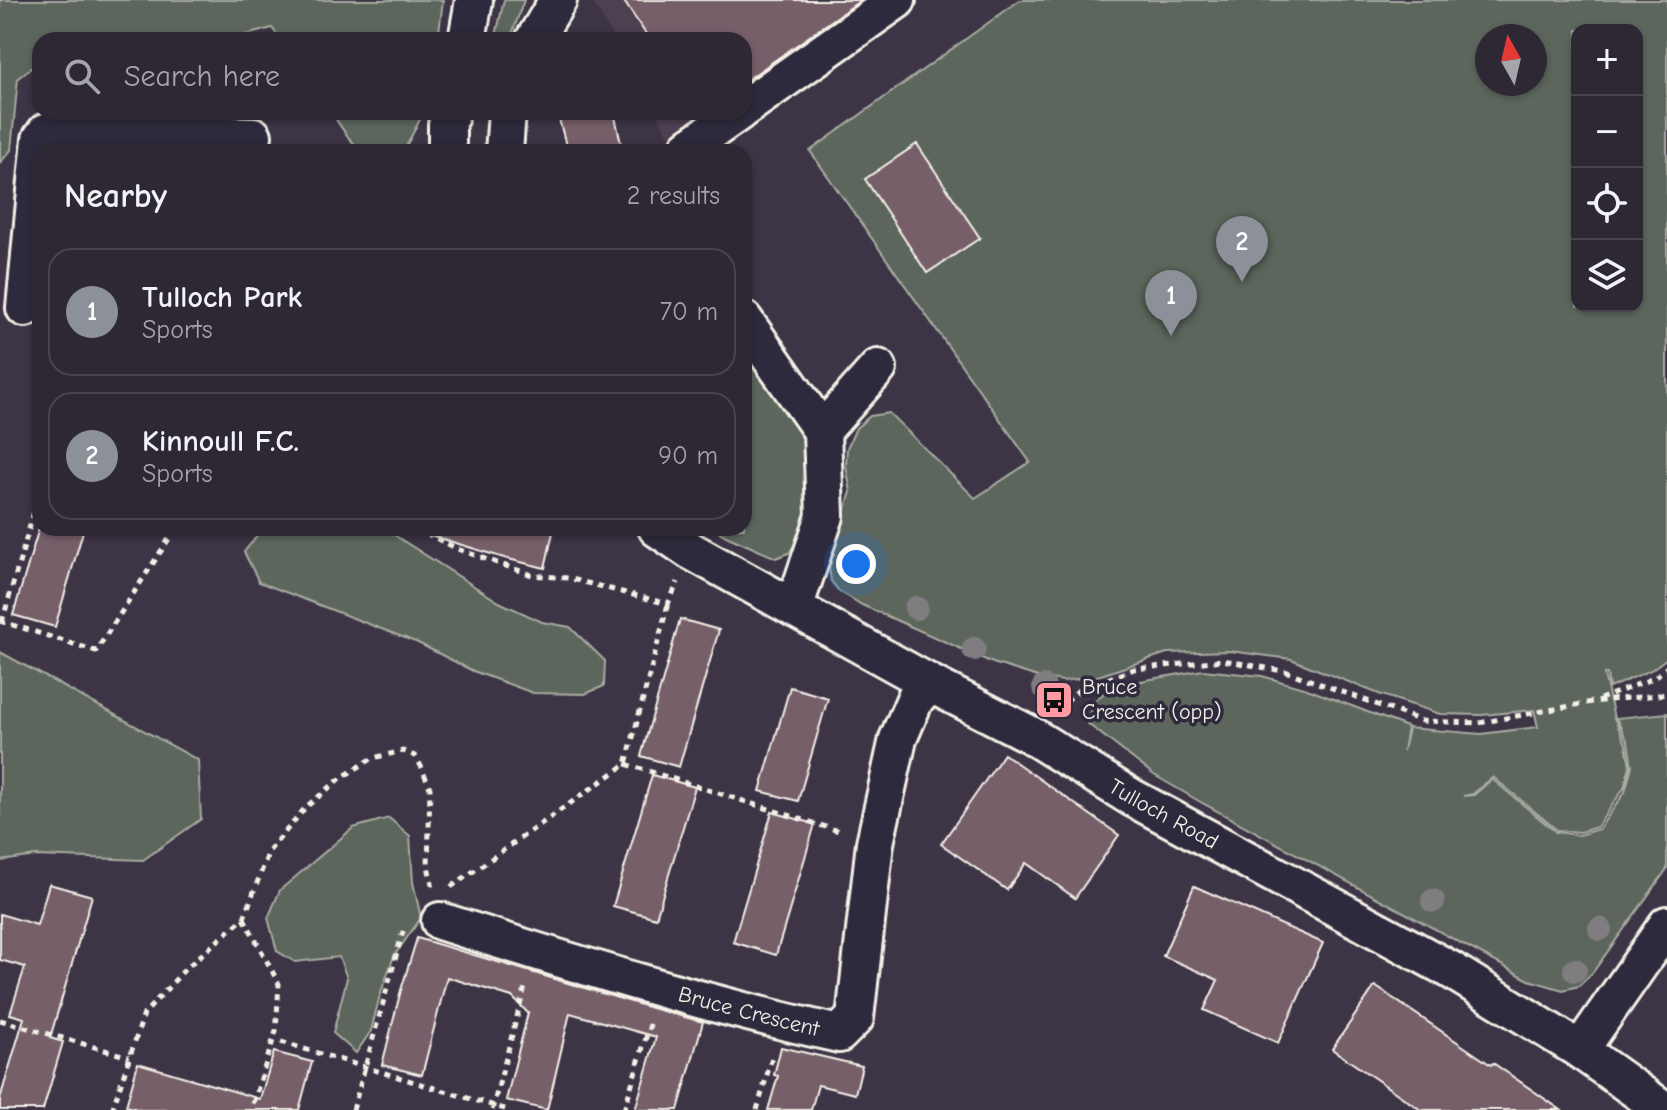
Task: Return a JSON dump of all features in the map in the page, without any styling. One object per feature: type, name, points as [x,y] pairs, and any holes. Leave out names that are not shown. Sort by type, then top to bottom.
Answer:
[{"type":"street","points":[[468,32],[474,0]]},
{"type":"street","points":[[539,32],[558,0]]},
{"type":"street","points":[[752,102],[897,0]]},
{"type":"street","points":[[447,144],[449,120]]},
{"type":"street","points":[[505,144],[506,120]]},
{"type":"street","points":[[693,144],[728,120]]},
{"type":"street","points":[[40,144],[46,132],[55,129],[253,136]]},
{"type":"street","points":[[22,307],[32,219]]},
{"type":"street","points":[[752,331],[822,431],[825,516],[794,608]]},
{"type":"street","points":[[822,431],[878,368]]},
{"type":"street","name":"Tulloch Road","points":[[669,536],[933,685],[1029,734],[1131,797],[1451,970],[1580,1050],[1664,1110]]},
{"type":"street","name":"Bruce Crescent","points":[[440,921],[660,989],[839,1034],[855,1018],[875,843],[898,739],[916,697],[933,685]]},
{"type":"street","points":[[1580,1050],[1667,925]]},
{"type":"path","points":[[32,518],[1,622],[96,651],[171,536]]},
{"type":"path","points":[[431,536],[460,550],[532,575],[568,578],[668,604]]},
{"type":"path","points":[[112,1110],[144,1014],[186,968],[244,918],[269,851],[306,807],[341,778],[373,758],[403,751],[415,756],[430,788],[428,866],[432,884],[450,889],[626,764],[668,604],[691,551]]},
{"type":"path","points":[[1029,734],[1080,689],[1134,669],[1223,660],[1288,672],[1422,721],[1479,723],[1592,702],[1667,694]]},
{"type":"path","points":[[1592,702],[1654,678],[1667,667]]},
{"type":"path","points":[[626,764],[875,843]]},
{"type":"path","points":[[353,1110],[408,912],[440,921]]},
{"type":"path","points":[[244,918],[279,984],[276,1031],[251,1110]]},
{"type":"path","points":[[492,1108],[535,951]]},
{"type":"path","points":[[624,1110],[660,989]]},
{"type":"path","points":[[0,1020],[129,1057]]},
{"type":"path","points":[[757,1110],[782,1022]]},
{"type":"path","points":[[281,1042],[492,1108],[508,1110]]},
{"type":"shaded area","points":[[0,0],[443,0],[439,32],[275,32],[272,28],[257,32],[32,32],[32,67],[18,78],[11,150],[0,163]]},
{"type":"shaded area","points":[[504,0],[524,0],[513,32],[497,32]]},
{"type":"shaded area","points":[[592,0],[870,0],[752,84],[752,32],[610,32]]},
{"type":"shaded area","points":[[1020,0],[1667,0],[1667,658],[1651,670],[1609,688],[1607,674],[1604,674],[1614,718],[1626,744],[1630,766],[1624,788],[1597,827],[1580,832],[1557,830],[1493,777],[1473,794],[1463,796],[1474,795],[1492,779],[1556,832],[1579,835],[1599,829],[1625,792],[1632,766],[1628,742],[1616,718],[1667,713],[1667,869],[1593,972],[1579,986],[1563,990],[1529,980],[1154,775],[1087,723],[1093,702],[1110,688],[1203,670],[1262,676],[1307,689],[1407,727],[1403,751],[1408,728],[1481,734],[1538,727],[1534,710],[1482,715],[1440,714],[1291,659],[1230,651],[1167,653],[1098,676],[1063,681],[1038,677],[993,663],[862,605],[839,591],[831,581],[829,567],[833,547],[851,492],[846,466],[847,448],[856,428],[870,416],[889,413],[975,498],[1030,462],[810,151]]},
{"type":"shaded area","points":[[337,120],[420,120],[407,144],[355,144]]},
{"type":"shaded area","points":[[660,120],[702,120],[672,141]]},
{"type":"shaded area","points":[[752,363],[799,430],[815,462],[815,497],[804,530],[789,553],[776,558],[726,536],[752,536]]},
{"type":"shaded area","points":[[257,536],[396,536],[499,602],[542,622],[570,627],[605,661],[604,686],[585,694],[533,693],[473,671],[418,643],[259,582],[244,552]]},
{"type":"shaded area","points":[[0,652],[198,760],[201,819],[143,860],[36,856],[0,861]]},
{"type":"shaded area","points":[[389,818],[410,836],[413,882],[421,918],[394,956],[371,1031],[356,1053],[333,1033],[347,978],[339,957],[295,962],[277,951],[268,918],[280,890],[353,828]]},
{"type":"building","points":[[623,0],[861,0],[752,76],[752,32],[645,32]]},
{"type":"building","points":[[559,120],[616,120],[621,144],[566,144]]},
{"type":"building","points":[[917,144],[980,238],[927,273],[865,179]]},
{"type":"building","points":[[37,536],[82,536],[55,627],[13,615]]},
{"type":"building","points":[[433,536],[552,536],[545,568]]},
{"type":"building","points":[[680,619],[719,630],[679,767],[641,756]]},
{"type":"building","points":[[790,687],[828,698],[798,801],[760,791]]},
{"type":"building","points":[[1004,754],[1119,835],[1075,898],[1026,863],[1007,890],[941,844]]},
{"type":"building","points":[[652,775],[695,787],[656,918],[613,906]]},
{"type":"building","points":[[772,812],[815,824],[776,955],[733,942]]},
{"type":"building","points":[[49,884],[92,896],[50,1038],[63,1042],[43,1110],[0,1110],[0,1099],[24,1018],[10,1014],[25,967],[0,960],[0,914],[37,925]]},
{"type":"building","points":[[1194,886],[1323,943],[1278,1043],[1204,1010],[1218,980],[1163,956]]},
{"type":"building","points":[[417,938],[703,1022],[678,1110],[635,1110],[656,1037],[570,1013],[547,1110],[506,1100],[528,1013],[512,997],[447,977],[422,1075],[382,1065]]},
{"type":"building","points":[[1375,986],[1561,1110],[1421,1110],[1332,1049]]},
{"type":"building","points":[[781,1047],[862,1066],[855,1094],[818,1085],[811,1110],[768,1110],[778,1076],[774,1075]]},
{"type":"building","points":[[274,1052],[312,1062],[299,1110],[141,1110],[126,1106],[138,1063],[260,1099]]},
{"type":"place","name":"Kinnoull F.C.","points":[[1242,282]]},
{"type":"place","name":"Tulloch Park","points":[[1171,336]]},
{"type":"place","name":"Bruce Crescent (opp)","points":[[1054,700]]}]
